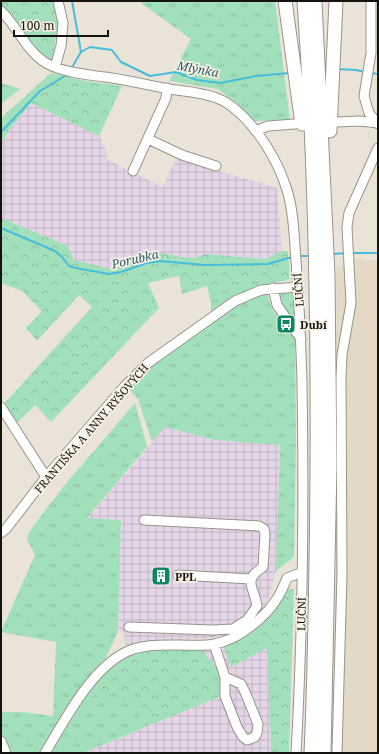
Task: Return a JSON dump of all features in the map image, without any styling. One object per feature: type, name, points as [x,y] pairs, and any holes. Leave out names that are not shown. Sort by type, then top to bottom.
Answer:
[{"type":"highway","points":[[286,1],[302,119],[308,211],[320,235]]},
{"type":"highway","points":[[304,1],[320,235],[330,466],[324,753]]},
{"type":"highway","points":[[315,1],[320,235]]},
{"type":"highway","points":[[320,235],[330,187],[330,124],[336,1]]},
{"type":"highway","points":[[311,753],[314,706],[322,275]]},
{"type":"street","points":[[55,67],[61,46],[63,23],[58,1]]},
{"type":"street","points":[[371,1],[371,52],[370,66],[364,90],[364,100],[369,113],[378,123]]},
{"type":"street","name":"LUČNÍ","points":[[1,11],[36,55],[44,62],[55,67],[84,75],[106,77],[218,98],[237,111],[255,131],[264,142],[276,164],[287,192],[292,214],[301,339],[303,456],[302,575],[299,700],[296,753]]},
{"type":"street","points":[[133,170],[166,98],[167,88]]},
{"type":"street","points":[[337,122],[366,121],[378,123]]},
{"type":"street","points":[[255,131],[268,126],[295,124]]},
{"type":"street","points":[[148,139],[182,155],[216,166]]},
{"type":"street","points":[[337,753],[342,574],[342,355],[351,303],[347,227],[349,213],[378,148]]},
{"type":"street","name":"FRANTIŠKA A ANNY RYŠOVÝCH","points":[[1,534],[46,477],[124,387],[148,363],[235,301],[261,290],[298,287]]},
{"type":"street","points":[[273,288],[277,305],[301,339]]},
{"type":"street","points":[[1,407],[46,477]]},
{"type":"street","points":[[129,627],[213,630],[233,629],[247,620],[257,606],[256,596],[251,587],[251,579],[255,572],[263,567],[265,534],[264,528],[259,526],[144,520]]},
{"type":"street","points":[[45,753],[84,690],[104,667],[125,653],[135,649],[156,645],[214,644],[225,642],[263,617],[276,600],[287,578],[296,574],[302,575]]},
{"type":"street","points":[[178,575],[251,579]]},
{"type":"street","points":[[214,644],[225,677],[225,696],[237,727],[243,737],[247,740],[255,737],[258,724],[245,692],[241,684],[225,677]]},
{"type":"street","points":[[1,741],[6,753]]},
{"type":"shaded area","points":[[31,103],[99,136],[108,154],[106,159],[163,187],[176,158],[277,188],[282,251],[265,259],[206,254],[195,258],[158,252],[112,269],[74,260],[68,246],[1,218],[1,144],[10,129]]},
{"type":"shaded area","points":[[354,258],[377,261],[378,258],[378,753],[332,753],[338,465],[336,267],[340,267]]},
{"type":"shaded area","points":[[165,427],[215,440],[280,445],[276,571],[266,606],[250,622],[226,635],[206,639],[159,640],[125,645],[124,632],[116,631],[121,520],[87,519]]},
{"type":"shaded area","points":[[223,647],[226,651],[231,667],[267,647],[270,753],[84,753],[223,695],[201,649]]},
{"type":"green space","points":[[1,1],[54,1],[58,23],[52,62],[39,54],[13,16],[1,6]]},
{"type":"green space","points":[[141,1],[275,1],[290,120],[254,121],[237,103],[218,89],[169,81],[191,39],[141,3]]},
{"type":"green space","points":[[51,73],[86,81],[122,86],[99,136],[31,103],[10,129],[1,144],[1,118]]},
{"type":"green space","points":[[1,83],[20,89],[1,104]]},
{"type":"green space","points":[[1,218],[68,246],[74,260],[112,269],[158,252],[195,258],[206,254],[265,259],[282,251],[288,251],[290,277],[288,280],[264,285],[211,313],[211,303],[207,286],[182,294],[179,276],[148,283],[159,308],[51,422],[35,405],[16,424],[4,404],[92,307],[79,295],[37,341],[26,328],[42,311],[22,291],[1,283]]},
{"type":"green space","points":[[290,291],[294,297],[296,317],[293,319],[281,304],[279,297],[283,292]]},
{"type":"green space","points":[[267,293],[273,311],[295,337],[296,439],[294,557],[276,571],[280,445],[215,440],[165,427],[152,442],[138,399],[128,388],[153,362],[219,315],[245,301]]},
{"type":"green space","points":[[135,403],[147,447],[87,518],[121,520],[118,631],[106,658],[93,671],[78,691],[42,753],[8,753],[1,733],[1,712],[23,712],[53,716],[56,642],[1,632],[35,555],[27,539],[29,532],[63,487]]},
{"type":"green space","points":[[284,589],[294,589],[289,753],[270,753],[267,648],[231,667],[223,647],[235,642],[260,625],[272,610]]},
{"type":"green space","points":[[154,649],[201,649],[216,667],[221,679],[224,695],[148,726],[140,717],[136,708],[144,700],[142,691],[112,694],[82,701],[97,681],[112,666],[130,656]]},
{"type":"green space","points":[[126,691],[142,691],[144,700],[140,717],[148,726],[83,753],[50,753],[82,701],[105,694]]},
{"type":"waterway","points":[[72,1],[81,52]]},
{"type":"waterway","name":"Mlýnka","points":[[71,69],[81,52],[90,47],[112,50],[121,62],[150,76],[176,72],[197,80],[220,83],[256,76],[289,73]]},
{"type":"waterway","name":"Mlýnka","points":[[338,69],[365,72]]},
{"type":"waterway","name":"Mlýnka","points":[[371,73],[378,74]]},
{"type":"waterway","name":"Mlýnka","points":[[1,132],[40,91],[68,74]]},
{"type":"waterway","name":"Porubka","points":[[1,228],[55,251],[69,266],[109,274],[121,272],[147,263],[160,261],[204,265],[268,264],[292,257]]},
{"type":"waterway","name":"Porubka","points":[[334,254],[345,253]]},
{"type":"waterway","name":"Porubka","points":[[351,253],[378,253]]},
{"type":"waterway","name":"Porubka","points":[[299,256],[308,256]]},
{"type":"place","name":"Dubí","points":[[286,324]]},
{"type":"place","name":"PPL","points":[[161,576]]}]
